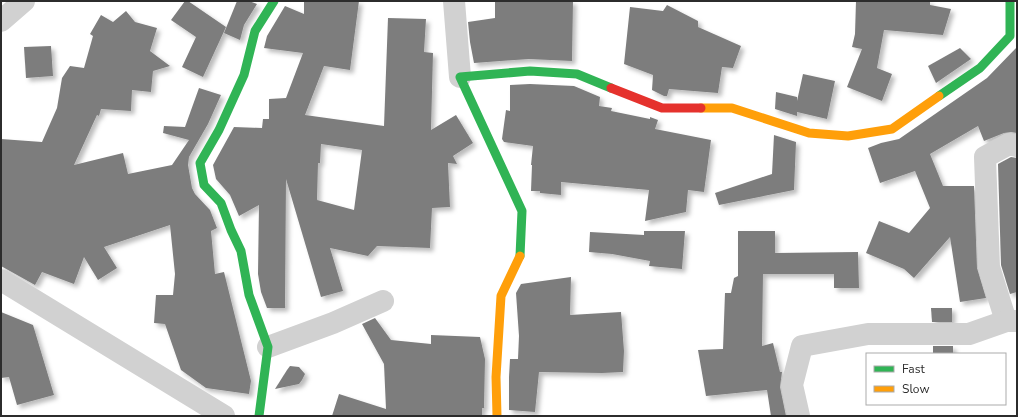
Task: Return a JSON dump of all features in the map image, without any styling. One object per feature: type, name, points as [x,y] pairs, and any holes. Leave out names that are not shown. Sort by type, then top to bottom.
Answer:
[{"type":"street","points":[[1,21],[24,1]]},
{"type":"street","points":[[259,416],[268,347],[249,295],[241,251],[221,203],[204,185],[200,163],[219,130],[244,75],[255,31],[274,1]]},
{"type":"street","points":[[454,1],[460,77],[522,211],[520,258],[501,296],[496,377],[497,416]]},
{"type":"street","points":[[460,77],[530,71],[578,74],[662,108],[732,108],[809,133],[848,136],[892,128],[980,68],[1010,36],[1010,1]]},
{"type":"street","points":[[799,416],[792,385],[802,346],[868,334],[969,334],[1011,321],[990,267],[985,157],[1009,144],[1017,146]]},
{"type":"street","points":[[1,280],[224,416]]},
{"type":"street","points":[[268,347],[332,323],[383,301]]},
{"type":"building","points":[[185,1],[188,1],[226,27],[203,77],[182,67],[196,37],[171,20]]},
{"type":"building","points":[[237,1],[249,1],[257,4],[244,25],[240,40],[224,33]]},
{"type":"building","points":[[304,1],[359,1],[350,70],[324,66],[305,115],[384,126],[388,18],[426,19],[424,52],[433,53],[431,130],[456,115],[473,143],[453,156],[457,164],[448,163],[450,207],[432,208],[430,248],[377,246],[368,256],[330,248],[343,291],[321,297],[286,179],[285,308],[267,308],[261,292],[258,274],[259,205],[239,216],[230,195],[216,179],[213,165],[234,127],[262,128],[263,119],[269,119],[269,99],[286,98],[303,53],[264,48],[267,36],[285,6],[304,14]],"holes":[[[321,144],[362,150],[354,210],[317,200],[318,163],[320,163]]]},
{"type":"building","points":[[495,1],[573,1],[572,61],[529,59],[474,63],[468,22],[495,18]]},
{"type":"building","points":[[856,1],[930,1],[930,5],[951,9],[943,35],[884,30],[877,68],[892,74],[882,101],[847,87],[862,49],[852,47],[855,34]]},
{"type":"building","points":[[667,5],[698,21],[698,27],[741,46],[733,68],[722,67],[718,93],[669,89],[667,96],[664,96],[652,90],[653,75],[624,64],[630,7],[663,11]]},
{"type":"building","points":[[126,11],[135,22],[157,28],[150,51],[170,66],[153,71],[151,92],[132,90],[131,111],[101,109],[99,116],[97,115],[74,165],[123,153],[128,174],[172,165],[189,140],[163,133],[164,126],[185,127],[199,88],[221,95],[208,124],[189,157],[188,165],[192,188],[195,194],[210,210],[217,228],[211,231],[215,274],[224,272],[251,381],[249,394],[206,388],[181,370],[165,324],[154,323],[156,295],[173,295],[175,274],[170,225],[104,247],[117,268],[98,280],[84,257],[74,284],[42,272],[35,285],[1,266],[1,139],[42,142],[57,108],[62,78],[70,66],[84,68],[93,36],[90,34],[101,15],[113,22]]},
{"type":"building","points":[[51,46],[53,76],[26,78],[24,47]]},
{"type":"building","points":[[1017,47],[1017,133],[1004,133],[984,141],[978,126],[930,154],[943,186],[974,186],[977,268],[986,298],[960,302],[950,237],[914,278],[904,269],[866,253],[879,221],[909,233],[930,208],[915,171],[880,183],[868,148],[899,139],[987,78]]},
{"type":"building","points":[[960,48],[971,59],[936,83],[928,66]]},
{"type":"building","points":[[803,74],[835,81],[827,119],[797,112],[797,116],[775,109],[776,92],[797,97],[797,101]]},
{"type":"building","points":[[530,84],[574,86],[600,97],[599,106],[612,108],[611,111],[650,119],[650,117],[658,120],[655,129],[711,140],[704,192],[688,190],[686,212],[645,221],[649,190],[561,182],[561,195],[531,191],[533,146],[504,142],[502,139],[506,110],[510,111],[510,85]]},
{"type":"building","points":[[774,135],[796,142],[794,190],[719,205],[715,193],[772,174]]},
{"type":"building","points":[[1011,157],[1017,158],[1017,292],[1010,294],[1001,265],[998,164]]},
{"type":"building","points":[[644,231],[685,231],[682,269],[649,266],[650,261],[612,254],[589,252],[590,232],[644,235]]},
{"type":"building","points":[[738,231],[775,231],[775,253],[858,252],[859,288],[834,288],[834,274],[763,274],[762,346],[773,343],[780,372],[782,372],[780,387],[786,416],[771,416],[767,390],[706,396],[698,350],[723,349],[725,293],[731,293],[734,278],[738,276]]},
{"type":"building","points":[[571,277],[570,315],[621,312],[624,351],[623,372],[539,372],[535,412],[509,410],[510,359],[518,359],[519,336],[516,293],[521,284]]},
{"type":"building","points":[[931,308],[952,308],[952,322],[932,322]]},
{"type":"building","points":[[1,312],[33,325],[54,395],[17,405],[9,377],[1,378]]},
{"type":"building","points":[[375,318],[391,340],[431,344],[431,335],[480,337],[485,359],[484,408],[482,408],[482,416],[332,416],[339,394],[386,409],[384,364],[362,324]]},
{"type":"building","points":[[933,346],[953,346],[953,353],[933,353]]},
{"type":"building","points":[[290,366],[299,367],[305,374],[302,380],[299,384],[275,389],[287,370]]},
{"type":"traffic: fast","points":[[259,416],[268,347],[249,295],[241,251],[221,203],[204,185],[200,163],[219,130],[244,75],[255,31],[274,1]]},
{"type":"traffic: fast","points":[[939,96],[980,68],[1010,36],[1010,1]]},
{"type":"traffic: fast","points":[[520,256],[522,211],[460,77],[530,71],[577,74],[611,88]]},
{"type":"traffic: slow","points":[[701,108],[732,108],[809,133],[848,136],[892,129],[939,96]]},
{"type":"traffic: slow","points":[[497,416],[496,377],[501,296],[520,256]]},
{"type":"traffic: jam","points":[[611,88],[662,108],[701,108]]}]
